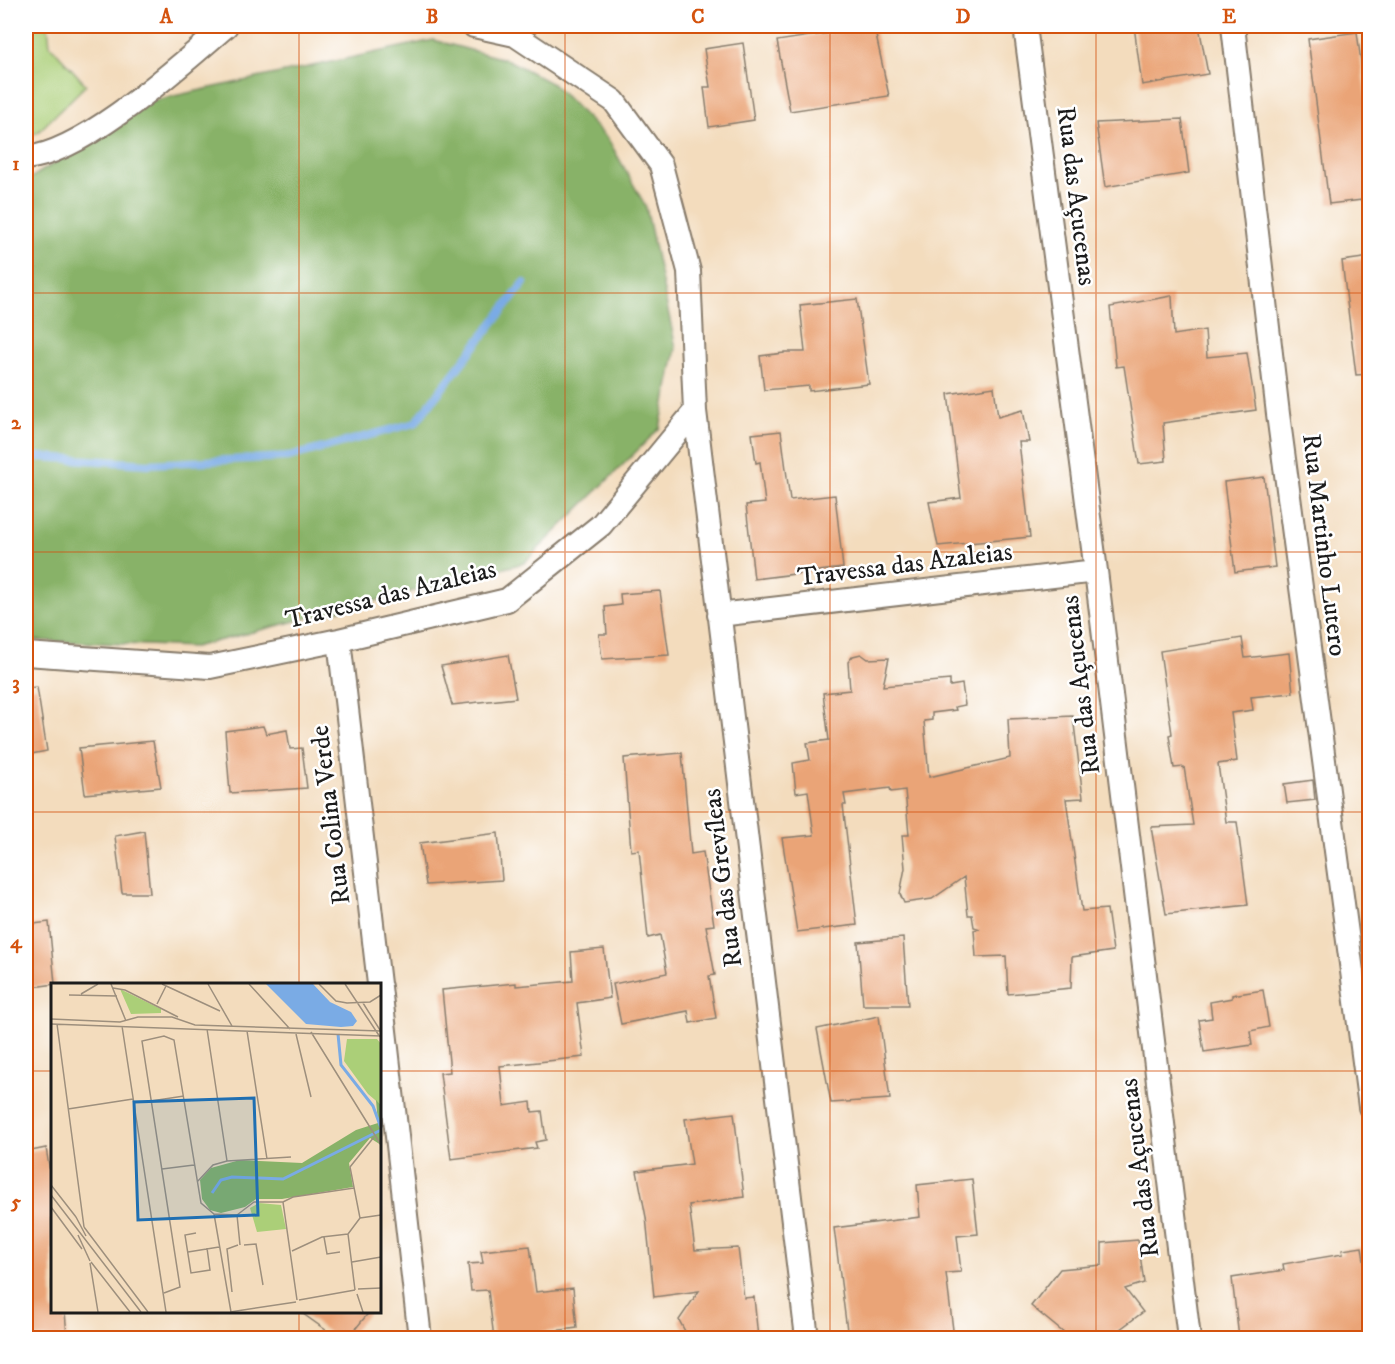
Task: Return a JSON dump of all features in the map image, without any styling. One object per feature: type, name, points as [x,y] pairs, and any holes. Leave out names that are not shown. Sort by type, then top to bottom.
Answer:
[{"type":"street","points":[[26,158],[42,157],[92,132],[226,26]]},
{"type":"street","points":[[474,26],[514,30]]},
{"type":"street","name":"Rua das Açucenas","points":[[1025,26],[1096,571],[1189,1338]]},
{"type":"street","name":"Rua Martinho Lutero","points":[[1233,26],[1278,414],[1370,1107]]},
{"type":"street","name":"Rua das Grevíleas","points":[[514,30],[614,101],[661,165],[689,271],[695,411],[807,1338]]},
{"type":"street","name":"Travessa das Azaleias","points":[[26,654],[210,667],[339,640],[507,600],[601,525],[695,411]]},
{"type":"street","name":"Travessa das Azaleias","points":[[719,615],[1096,571]]},
{"type":"street","name":"Rua Colina Verde","points":[[339,640],[379,983]]},
{"type":"street","name":"Rua Colina Verde","points":[[381,1003],[420,1338]]},
{"type":"green space","points":[[26,26],[48,26],[50,45],[86,85],[37,133],[26,135]]},
{"type":"green space","points":[[433,40],[508,60],[553,84],[608,139],[646,207],[676,348],[660,428],[524,563],[194,647],[26,640],[26,181],[115,125],[146,102]]},
{"type":"building","points":[[874,26],[889,96],[790,111],[777,41]]},
{"type":"building","points":[[1134,26],[1199,26],[1208,74],[1142,85]]},
{"type":"building","points":[[1357,32],[1370,129],[1370,199],[1329,204],[1308,39]]},
{"type":"building","points":[[743,43],[754,120],[709,127],[704,87],[710,87],[704,49]]},
{"type":"building","points":[[1182,119],[1189,173],[1105,187],[1096,123]]},
{"type":"building","points":[[1370,257],[1370,374],[1356,375],[1342,261]]},
{"type":"building","points":[[1172,296],[1174,335],[1205,330],[1207,357],[1247,353],[1256,410],[1163,423],[1166,461],[1139,464],[1124,366],[1116,367],[1110,307]]},
{"type":"building","points":[[857,299],[869,384],[809,391],[809,386],[764,390],[760,356],[784,352],[805,352],[800,305]]},
{"type":"building","points":[[994,387],[998,417],[1023,410],[1029,442],[1019,442],[1030,537],[938,546],[929,502],[961,498],[948,394]]},
{"type":"building","points":[[781,431],[790,500],[835,495],[843,568],[754,579],[746,505],[765,503],[760,462],[756,463],[752,434]]},
{"type":"building","points":[[1264,477],[1275,567],[1235,572],[1224,482]]},
{"type":"building","points":[[660,591],[669,655],[602,659],[599,634],[607,634],[605,607],[621,605],[620,594]]},
{"type":"building","points":[[1242,638],[1245,658],[1289,653],[1293,693],[1251,697],[1253,710],[1231,713],[1237,761],[1218,764],[1226,822],[1237,822],[1248,905],[1166,914],[1151,827],[1193,825],[1184,767],[1174,768],[1169,735],[1172,734],[1160,651]]},
{"type":"building","points":[[861,654],[868,659],[889,658],[883,686],[950,680],[950,686],[962,684],[965,705],[955,707],[956,710],[932,713],[932,720],[924,721],[929,777],[1010,758],[1008,719],[1073,716],[1083,798],[1066,799],[1082,911],[1107,909],[1113,951],[1072,957],[1071,988],[1008,994],[1006,956],[976,957],[974,930],[980,929],[974,927],[972,915],[968,915],[964,877],[932,899],[904,903],[900,894],[905,868],[902,835],[909,835],[905,790],[891,792],[890,788],[844,794],[846,805],[843,805],[857,925],[797,932],[782,838],[814,835],[808,791],[796,793],[793,763],[810,760],[807,743],[829,740],[823,693],[850,690],[848,662],[853,656]]},
{"type":"building","points":[[508,655],[516,698],[452,705],[441,666]]},
{"type":"building","points":[[37,687],[47,751],[26,755],[26,688]]},
{"type":"building","points":[[263,726],[266,734],[287,730],[290,749],[302,748],[307,788],[230,793],[225,731]]},
{"type":"building","points":[[153,741],[161,787],[85,794],[79,748]]},
{"type":"building","points":[[682,753],[691,854],[703,852],[714,925],[706,926],[715,975],[709,976],[716,1018],[690,1023],[688,1011],[621,1024],[613,984],[667,973],[660,935],[648,938],[639,850],[631,851],[624,758]]},
{"type":"building","points":[[1313,780],[1315,800],[1287,803],[1284,784]]},
{"type":"building","points":[[144,831],[150,893],[122,893],[115,836]]},
{"type":"building","points":[[498,833],[502,880],[426,885],[420,843]]},
{"type":"building","points":[[49,922],[55,983],[26,988],[26,925]]},
{"type":"building","points":[[903,938],[908,1005],[863,1005],[858,942]]},
{"type":"building","points":[[604,949],[610,998],[577,1003],[584,1057],[500,1066],[504,1106],[531,1102],[532,1112],[542,1111],[546,1140],[535,1142],[537,1148],[451,1159],[440,1073],[450,1072],[442,990],[516,983],[516,986],[573,981],[571,952]]},
{"type":"building","points":[[1263,990],[1269,1027],[1250,1031],[1252,1045],[1204,1052],[1199,1020],[1212,1018],[1210,1002],[1232,998],[1232,995]]},
{"type":"building","points":[[879,1016],[890,1099],[831,1103],[817,1029]]},
{"type":"building","points":[[734,1113],[744,1197],[689,1205],[695,1250],[738,1248],[744,1298],[754,1297],[758,1338],[723,1338],[686,1333],[679,1320],[699,1291],[654,1297],[646,1217],[637,1171],[692,1164],[685,1119]]},
{"type":"building","points":[[46,1148],[51,1178],[51,1313],[65,1313],[67,1337],[26,1338],[26,1152]]},
{"type":"building","points":[[972,1179],[978,1234],[957,1236],[961,1272],[946,1273],[954,1338],[848,1338],[834,1228],[920,1217],[917,1185]]},
{"type":"building","points":[[1138,1240],[1144,1283],[1125,1289],[1143,1312],[1108,1338],[1070,1338],[1031,1306],[1060,1269],[1102,1265],[1102,1243]]},
{"type":"building","points":[[530,1246],[536,1292],[573,1288],[577,1328],[538,1333],[539,1338],[494,1338],[488,1290],[471,1291],[468,1264],[483,1263],[481,1251]]},
{"type":"building","points":[[1362,1247],[1370,1301],[1370,1338],[1239,1338],[1232,1278],[1284,1270],[1283,1264],[1343,1254],[1342,1250]]},
{"type":"building","points":[[302,1313],[368,1313],[348,1338],[337,1338]]},
{"type":"waterway","points":[[26,456],[148,464],[289,457],[415,423],[524,283]]}]
